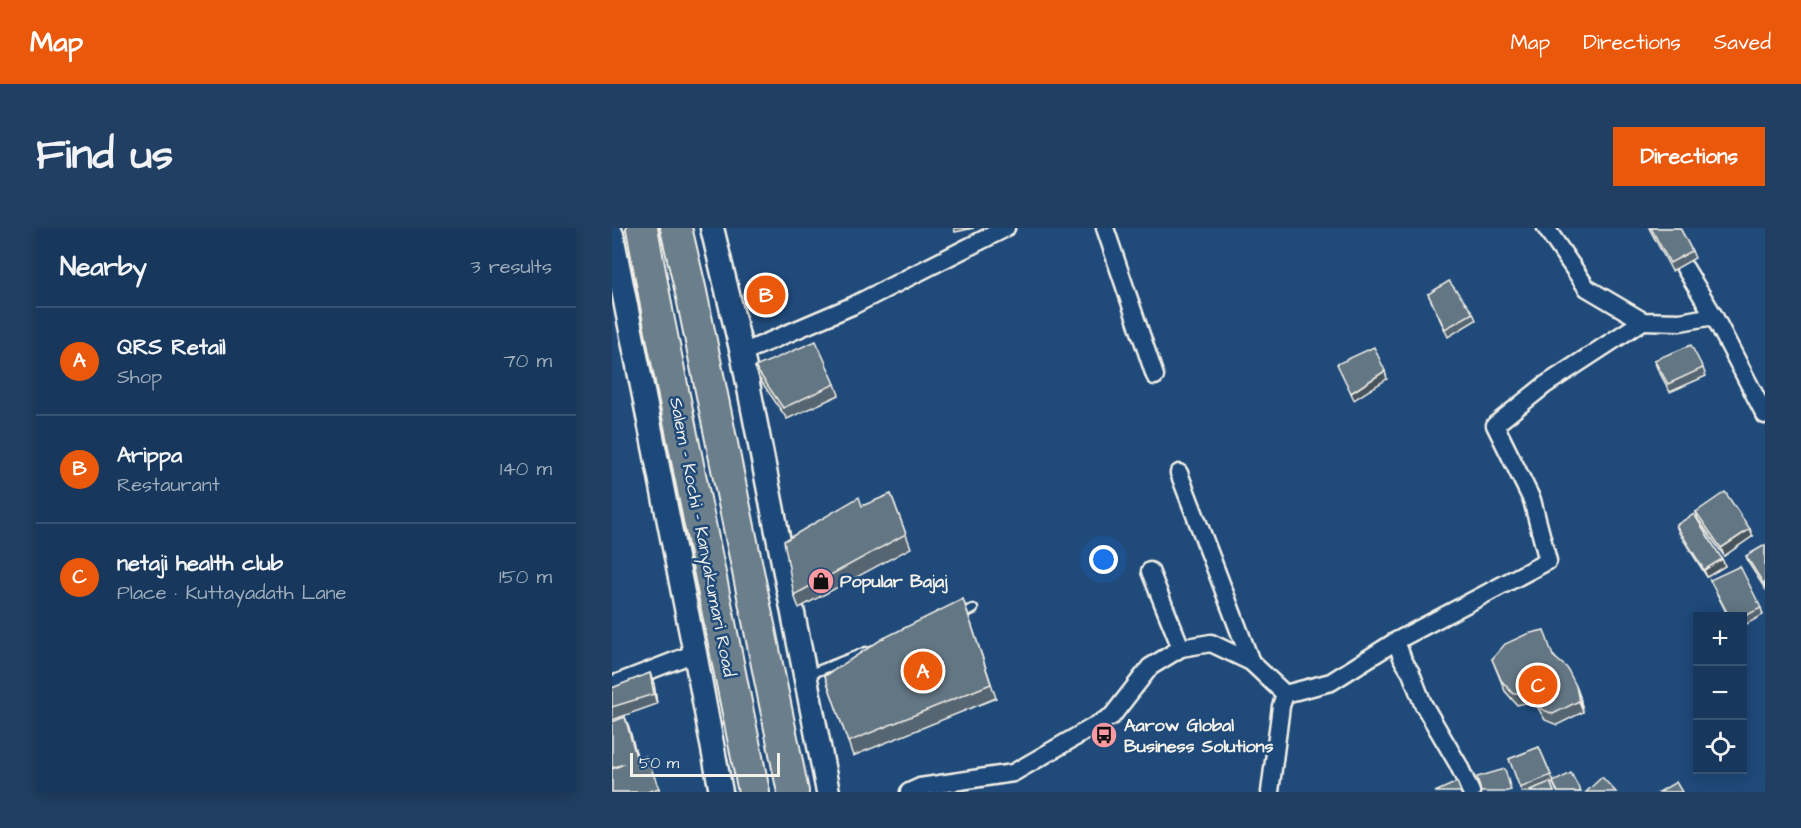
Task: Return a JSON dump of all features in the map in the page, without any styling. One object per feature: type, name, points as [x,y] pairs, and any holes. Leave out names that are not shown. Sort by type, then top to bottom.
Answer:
[{"type":"highway","name":"Salem - Kochi - Kanyakumari Road","points":[[642,228],[754,792]]},
{"type":"highway","name":"Salem - Kochi - Kanyakumari Road","points":[[676,228],[793,792]]},
{"type":"street","points":[[712,228],[742,353],[828,792]]},
{"type":"street","points":[[742,353],[852,306],[1006,228]]},
{"type":"street","points":[[1105,228],[1155,376]]},
{"type":"street","points":[[1546,228],[1587,288],[1643,321],[1680,321],[1714,316]]},
{"type":"street","points":[[612,235],[721,792]]},
{"type":"street","points":[[1685,268],[1714,316],[1765,415]]},
{"type":"street","points":[[691,292],[724,273]]},
{"type":"street","points":[[623,290],[652,282]]},
{"type":"street","points":[[1284,694],[1331,682],[1396,641],[1548,561],[1532,500],[1495,425],[1545,385],[1643,321]]},
{"type":"street","points":[[1179,473],[1251,662]]},
{"type":"street","points":[[1150,571],[1181,648]]},
{"type":"street","points":[[1396,641],[1423,704],[1458,764],[1471,792]]},
{"type":"street","points":[[909,792],[920,788],[1013,773],[1112,716],[1150,667],[1181,648],[1211,643],[1251,662],[1284,694]]},
{"type":"street","points":[[612,685],[695,653]]},
{"type":"street","points":[[1270,792],[1284,694]]},
{"type":"lane","points":[[952,617],[973,609]]},
{"type":"lane","points":[[805,676],[879,646]]},
{"type":"building","points":[[1651,228],[1680,228],[1692,251],[1670,263]]},
{"type":"building","points":[[1449,281],[1473,313],[1445,329],[1428,294]]},
{"type":"building","points":[[816,341],[835,384],[783,408],[755,367]]},
{"type":"building","points":[[1691,345],[1703,368],[1668,384],[1654,360]]},
{"type":"building","points":[[1374,347],[1385,371],[1351,393],[1337,364]]},
{"type":"building","points":[[1725,492],[1750,529],[1721,548],[1696,512]]},
{"type":"building","name":"Popular Bajaj","points":[[891,494],[906,534],[794,595],[784,541],[859,497],[862,506]]},
{"type":"building","points":[[1694,514],[1722,559],[1704,570],[1676,525]]},
{"type":"building","points":[[1765,545],[1765,586],[1746,556]]},
{"type":"building","points":[[1740,566],[1761,608],[1747,615],[1747,612],[1727,612],[1710,580]]},
{"type":"building","points":[[963,599],[991,684],[848,742],[825,676],[882,639]]},
{"type":"building","points":[[1544,630],[1553,656],[1567,668],[1576,686],[1579,701],[1553,714],[1541,709],[1530,690],[1513,694],[1501,680],[1492,659],[1505,644],[1527,634]]},
{"type":"building","points":[[650,673],[654,694],[612,707],[612,688]]},
{"type":"building","points":[[625,717],[637,760],[646,756],[659,788],[647,792],[612,792],[612,769],[624,764],[612,768],[612,722]]},
{"type":"building","points":[[1539,747],[1551,775],[1520,788],[1509,759]]},
{"type":"building","points":[[1505,769],[1511,790],[1481,792],[1477,777]]},
{"type":"building","points":[[1571,773],[1581,792],[1558,792],[1553,782]]},
{"type":"building","points":[[1602,777],[1616,792],[1586,792]]},
{"type":"building","points":[[1457,782],[1461,792],[1435,792]]},
{"type":"building","points":[[1550,782],[1554,792],[1531,792],[1530,790]]},
{"type":"building","points":[[1676,782],[1682,792],[1659,792]]},
{"type":"place","name":"Arippa","points":[[766,295]]},
{"type":"place","name":"Popular Bajaj","points":[[821,581]]},
{"type":"place","name":"QRS Retail","points":[[923,671]]},
{"type":"place","name":"netaji health club","points":[[1538,685]]},
{"type":"place","name":"Aarow Global Business Solutions","points":[[1104,735]]}]
